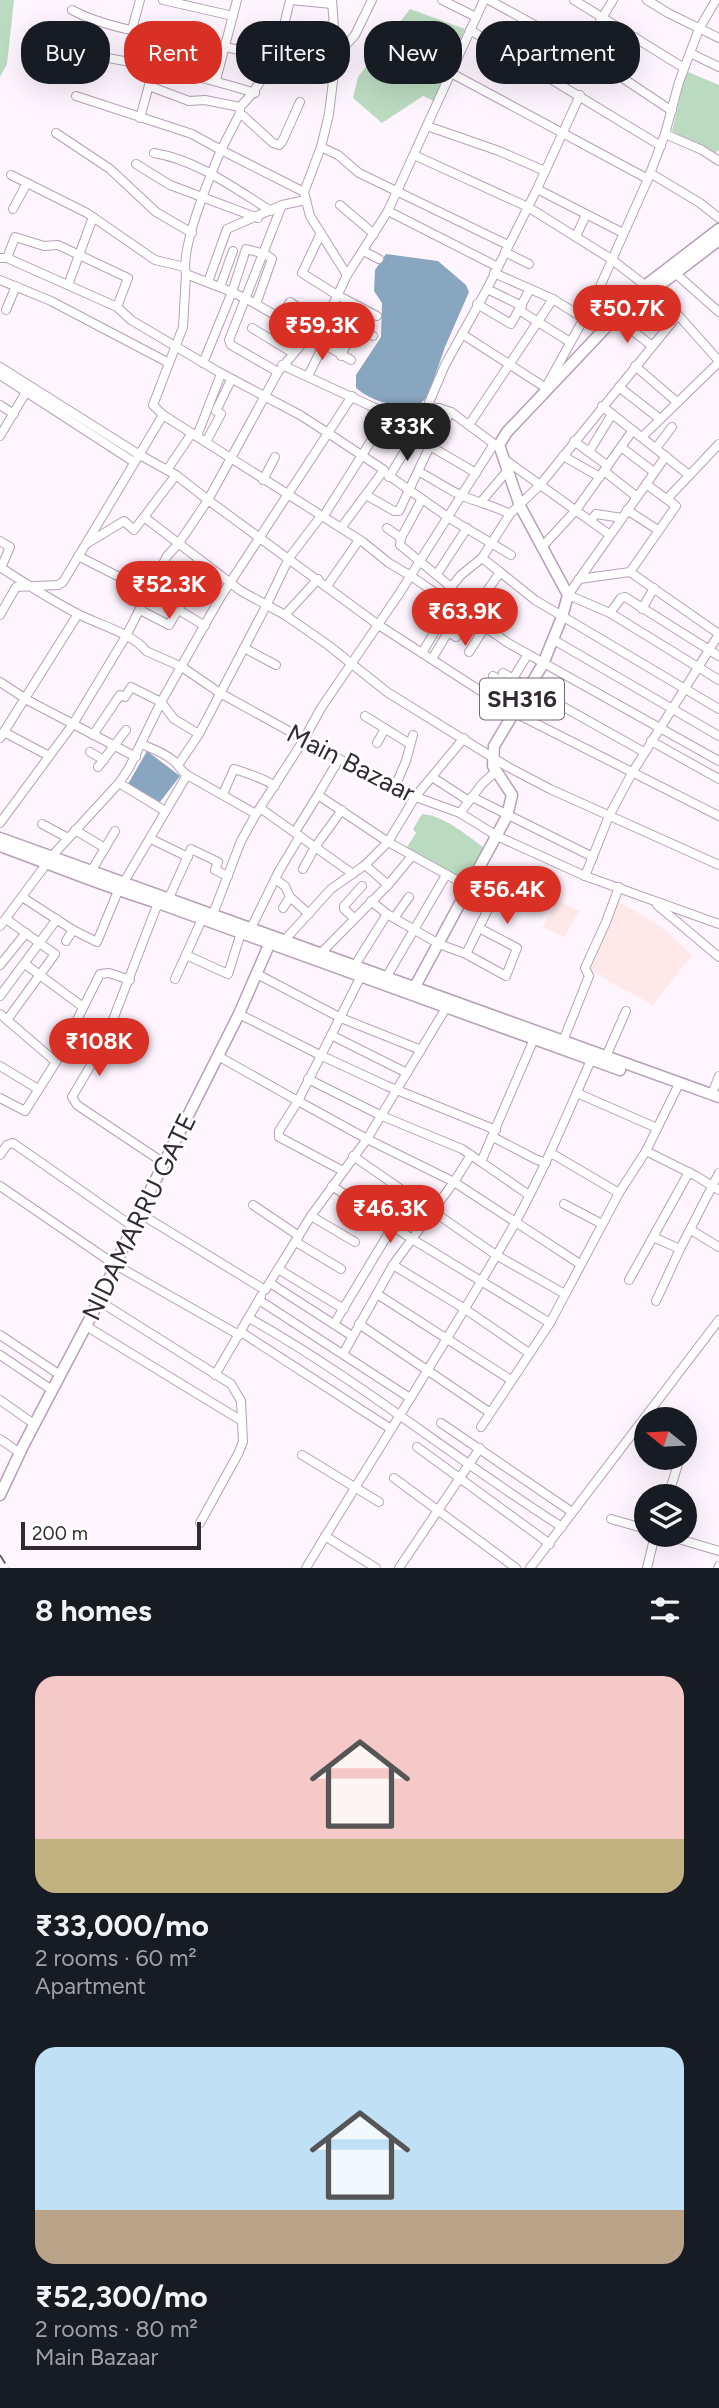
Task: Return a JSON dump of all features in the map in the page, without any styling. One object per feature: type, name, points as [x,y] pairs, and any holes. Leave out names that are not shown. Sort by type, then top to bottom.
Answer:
[{"type":"main road","points":[[568,595],[520,506],[500,447],[507,432],[545,391],[651,289],[719,230]]},
{"type":"main road","points":[[500,447],[651,289],[719,240]]},
{"type":"main road","name":"SH316","points":[[413,990],[507,816],[512,795],[495,772],[492,757],[494,746],[543,664],[554,640],[568,595]]},
{"type":"main road","points":[[0,838],[121,887],[208,916],[361,976],[413,990],[563,1041],[677,1088],[717,1098]]},
{"type":"main road","points":[[0,846],[92,870],[121,887]]},
{"type":"main road","points":[[277,942],[321,953],[387,976],[446,1008],[591,1059],[605,1060],[717,1098]]},
{"type":"main road","name":"NIDAMARRU GATE","points":[[0,1495],[99,1301],[132,1226],[257,974],[277,942]]},
{"type":"street","points":[[134,21],[139,0]]},
{"type":"street","points":[[163,0],[233,16]]},
{"type":"street","points":[[222,55],[237,0]]},
{"type":"street","points":[[284,21],[290,0],[332,2],[333,21]]},
{"type":"street","points":[[350,41],[372,0]]},
{"type":"street","points":[[442,0],[475,17]]},
{"type":"street","points":[[462,48],[484,0]]},
{"type":"street","points":[[489,0],[527,21]]},
{"type":"street","points":[[575,0],[684,68]]},
{"type":"street","points":[[600,21],[613,0]]},
{"type":"street","points":[[647,0],[719,38]]},
{"type":"street","points":[[462,334],[510,363],[545,391],[594,300],[649,176],[699,29],[716,3]]},
{"type":"street","points":[[72,10],[80,15],[124,27]]},
{"type":"street","points":[[470,30],[580,94],[661,146]]},
{"type":"street","points":[[224,47],[236,49]]},
{"type":"street","points":[[690,53],[719,67]]},
{"type":"street","points":[[462,79],[701,203],[719,218]]},
{"type":"street","points":[[222,82],[255,93]]},
{"type":"street","points":[[260,84],[240,110],[211,174],[192,233],[185,270],[183,327],[152,405],[163,415],[287,496],[359,540],[469,618],[543,664],[719,761]]},
{"type":"street","points":[[332,84],[321,147],[305,196],[310,216],[347,275]]},
{"type":"street","points":[[0,823],[73,724],[126,636],[167,556],[179,544],[208,500],[280,369],[330,311],[347,275],[388,211],[446,84]]},
{"type":"street","points":[[632,84],[672,111]]},
{"type":"street","points":[[140,118],[149,86],[189,101],[205,100],[240,110],[264,136],[279,145],[300,102]]},
{"type":"street","points":[[341,528],[366,495],[387,474],[417,431],[445,365],[537,189],[580,94]]},
{"type":"street","points":[[76,96],[192,134],[305,196]]},
{"type":"street","points":[[427,126],[499,151],[545,171]]},
{"type":"street","points":[[56,133],[110,169],[156,212],[192,233]]},
{"type":"street","points":[[665,134],[702,150],[719,161]]},
{"type":"street","points":[[321,147],[338,155],[359,173],[507,249],[529,264]]},
{"type":"street","points":[[154,153],[176,157],[211,174],[271,211]]},
{"type":"street","points":[[414,155],[528,207],[611,259],[651,289],[719,361],[642,437]]},
{"type":"street","points":[[136,164],[170,185],[258,218]]},
{"type":"street","points":[[11,175],[93,217],[155,260],[185,270],[245,298],[351,360]]},
{"type":"street","points":[[13,209],[27,183]]},
{"type":"street","points":[[537,189],[623,233]]},
{"type":"street","points":[[208,282],[227,229],[305,196]]},
{"type":"street","points":[[282,205],[229,343],[280,369],[308,376],[388,414],[439,408],[451,411],[500,447],[540,485],[610,535]]},
{"type":"street","points":[[341,205],[374,234]]},
{"type":"street","points":[[388,211],[553,299],[583,318]]},
{"type":"street","points":[[576,236],[586,215]]},
{"type":"street","points":[[68,285],[93,217]]},
{"type":"street","points":[[321,233],[302,273],[377,316]]},
{"type":"street","points":[[117,307],[128,278],[58,245],[44,246],[15,237],[4,258],[117,307],[131,320],[221,374],[300,415],[449,518],[511,555]]},
{"type":"street","points":[[203,363],[246,249],[265,254],[272,260],[256,304]]},
{"type":"street","points":[[220,287],[233,251]]},
{"type":"street","points":[[362,251],[379,260]]},
{"type":"street","points":[[675,273],[719,312]]},
{"type":"street","points":[[0,280],[51,302],[169,363]]},
{"type":"street","points":[[6,310],[16,286]]},
{"type":"street","points":[[487,289],[570,342]]},
{"type":"street","points":[[477,304],[511,324],[530,289]]},
{"type":"street","points":[[469,425],[553,299]]},
{"type":"street","points":[[280,318],[290,302],[320,322]]},
{"type":"street","points":[[330,311],[373,336]]},
{"type":"street","points":[[430,613],[461,575],[482,558],[510,514],[540,485],[677,316]]},
{"type":"street","points":[[621,322],[651,345]]},
{"type":"street","points":[[341,356],[355,326]]},
{"type":"street","points":[[252,328],[293,353]]},
{"type":"street","points":[[308,376],[323,346]]},
{"type":"street","points":[[635,366],[677,402]]},
{"type":"street","points":[[0,367],[136,458],[176,475],[377,624],[513,712],[719,816]]},
{"type":"street","points":[[167,470],[194,434],[221,374]]},
{"type":"street","points":[[0,375],[70,416]]},
{"type":"street","points":[[206,442],[221,414],[216,411],[232,380]]},
{"type":"street","points":[[619,387],[660,419]]},
{"type":"street","points":[[0,436],[3,425],[14,414],[26,392]]},
{"type":"street","points":[[56,1062],[3,1017],[40,976],[55,954],[26,933],[3,923],[49,859],[119,783],[136,757],[161,702],[220,598],[352,396]]},
{"type":"street","points":[[0,405],[14,414]]},
{"type":"street","points":[[602,406],[689,475]]},
{"type":"street","points":[[430,446],[439,408]]},
{"type":"street","points":[[366,495],[396,512],[410,492],[430,446],[451,411]]},
{"type":"street","points":[[178,765],[199,734],[267,606],[289,558],[322,516],[388,414]]},
{"type":"street","points":[[589,452],[612,414]]},
{"type":"street","points":[[0,615],[16,587],[60,584],[163,415]]},
{"type":"street","points":[[656,448],[672,427]]},
{"type":"street","points":[[542,547],[576,510],[633,430]]},
{"type":"street","points":[[574,441],[589,452],[604,471],[637,496]]},
{"type":"street","points":[[667,499],[719,444]]},
{"type":"street","points":[[430,446],[477,473]]},
{"type":"street","points":[[174,979],[228,876],[241,841],[321,708],[477,473],[500,447]]},
{"type":"street","points":[[621,447],[654,472]]},
{"type":"street","points":[[563,456],[604,471]]},
{"type":"street","points":[[666,456],[568,595],[610,612],[719,680]]},
{"type":"street","points":[[263,480],[275,457]]},
{"type":"street","points":[[481,502],[508,470]]},
{"type":"street","points":[[419,472],[462,496],[510,514]]},
{"type":"street","points":[[85,545],[124,521],[134,530],[176,475]]},
{"type":"street","points":[[630,572],[676,506],[646,484]]},
{"type":"street","points":[[422,499],[401,538],[400,545],[451,587]]},
{"type":"street","points":[[590,520],[596,514],[625,514],[658,530]]},
{"type":"street","points":[[144,517],[241,592],[285,615],[387,692],[492,757],[541,785],[719,865]]},
{"type":"street","points":[[387,528],[401,538]]},
{"type":"street","points":[[438,574],[467,528]]},
{"type":"street","points":[[327,586],[359,540]]},
{"type":"street","points":[[0,541],[10,547],[1,567]]},
{"type":"street","points":[[78,556],[149,592],[205,626]]},
{"type":"street","points":[[482,558],[535,600],[719,709]]},
{"type":"street","name":"Main Bazaar","points":[[1,567],[30,587],[78,614],[126,636],[143,646],[146,651],[182,667],[220,693],[303,741],[394,789],[460,813],[497,836],[585,876],[719,924]]},
{"type":"street","points":[[438,625],[456,636],[500,572]]},
{"type":"street","points":[[579,579],[630,572],[719,634],[632,773],[609,816],[585,876]]},
{"type":"street","points":[[285,615],[318,579]]},
{"type":"street","points":[[140,610],[169,625],[192,585],[220,598]]},
{"type":"street","points":[[642,609],[654,588]]},
{"type":"street","points":[[610,612],[623,596],[719,656]]},
{"type":"street","points":[[422,653],[451,604]]},
{"type":"street","points":[[49,756],[2,735],[78,614]]},
{"type":"street","points":[[469,652],[485,627]]},
{"type":"street","points":[[432,659],[448,632]]},
{"type":"street","points":[[554,640],[719,736]]},
{"type":"street","points":[[244,649],[275,665]]},
{"type":"street","points":[[493,676],[509,685],[528,654]]},
{"type":"street","points":[[503,673],[644,752]]},
{"type":"street","points":[[0,681],[25,698],[136,757]]},
{"type":"street","points":[[93,735],[120,695],[125,697],[131,687],[161,702],[174,719],[199,734]]},
{"type":"street","points":[[365,716],[385,729],[411,739],[406,761],[394,789]]},
{"type":"street","points":[[377,743],[385,729]]},
{"type":"street","points":[[90,752],[101,764],[126,730]]},
{"type":"street","points":[[277,942],[309,914],[331,889],[365,865],[388,842],[415,797],[464,738]]},
{"type":"street","points":[[651,741],[719,779]]},
{"type":"street","points":[[141,744],[162,753],[187,775],[298,834],[353,874]]},
{"type":"street","points":[[186,955],[228,974],[246,931],[339,759]]},
{"type":"street","points":[[222,794],[234,769],[250,777],[264,779],[275,786]]},
{"type":"street","points":[[460,813],[495,772]]},
{"type":"street","points":[[22,897],[97,942],[121,887],[187,775]]},
{"type":"street","points":[[432,777],[471,799],[593,857]]},
{"type":"street","points":[[119,783],[165,811]]},
{"type":"street","points":[[318,795],[388,842],[507,908]]},
{"type":"street","points":[[303,869],[315,847],[342,810]]},
{"type":"street","points":[[42,824],[68,838]]},
{"type":"street","points":[[75,830],[105,848]]},
{"type":"street","points":[[92,870],[115,831]]},
{"type":"street","points":[[150,839],[188,857]]},
{"type":"street","points":[[164,1163],[76,1105],[72,1097],[104,1043],[164,900],[191,849],[218,862],[215,870],[228,876]]},
{"type":"street","points":[[321,953],[388,885],[412,856]]},
{"type":"street","points":[[365,865],[388,885]]},
{"type":"street","points":[[387,976],[446,875]]},
{"type":"street","points":[[275,879],[285,886],[290,897],[309,914]]},
{"type":"street","points":[[354,918],[344,906],[362,886]]},
{"type":"street","points":[[563,1041],[589,976],[585,968],[619,887]]},
{"type":"street","points":[[283,908],[290,897]]},
{"type":"street","points":[[355,965],[390,916],[409,897]]},
{"type":"street","points":[[466,954],[493,899]]},
{"type":"street","points":[[650,900],[719,957]]},
{"type":"street","points":[[371,901],[390,916],[439,944],[466,954],[504,976],[508,974],[517,948],[479,928]]},
{"type":"street","points":[[0,996],[57,919]]},
{"type":"street","points":[[66,941],[73,929]]},
{"type":"street","points":[[0,965],[26,933]]},
{"type":"street","points":[[25,964],[83,1007]]},
{"type":"street","points":[[0,1098],[24,1111],[56,1062],[95,980],[102,973],[130,980]]},
{"type":"street","points":[[257,974],[341,1018],[421,1050]]},
{"type":"street","points":[[342,1171],[279,1137],[279,1131],[298,1101],[361,976]]},
{"type":"street","points":[[215,1375],[311,1216],[382,1116],[446,1008]]},
{"type":"street","points":[[605,1060],[626,1011]]},
{"type":"street","points":[[239,1014],[320,1055],[494,1133],[546,1163]]},
{"type":"street","points":[[331,1035],[407,1073]]},
{"type":"street","points":[[481,1162],[534,1039]]},
{"type":"street","points":[[218,1056],[367,1139],[454,1182],[580,1264]]},
{"type":"street","points":[[317,1568],[308,1565],[354,1486],[448,1338],[515,1222],[551,1153],[591,1059]]},
{"type":"street","points":[[0,1066],[38,1088]]},
{"type":"street","points":[[717,1098],[719,1076]]},
{"type":"street","points":[[309,1079],[382,1116],[471,1155],[529,1195]]},
{"type":"street","points":[[481,1427],[550,1323],[619,1193],[646,1151],[677,1088]]},
{"type":"street","points":[[577,1093],[657,1128]]},
{"type":"street","points":[[1,1150],[11,1143],[19,1146],[132,1226]]},
{"type":"street","points":[[646,1151],[716,1189]]},
{"type":"street","points":[[551,1153],[619,1193]]},
{"type":"street","points":[[343,1354],[393,1265],[471,1155]]},
{"type":"street","points":[[353,1156],[496,1255],[565,1294]]},
{"type":"street","points":[[629,1280],[689,1172]]},
{"type":"street","points":[[656,1301],[680,1249],[716,1189],[719,1173]]},
{"type":"street","points":[[0,1186],[114,1264],[240,1333],[391,1429]]},
{"type":"street","points":[[332,1186],[412,1239],[550,1323]]},
{"type":"street","points":[[564,1204],[602,1224]]},
{"type":"street","points":[[253,1205],[341,1269]]},
{"type":"street","points":[[139,1213],[352,1336]]},
{"type":"street","points":[[311,1216],[355,1242]]},
{"type":"street","points":[[334,1324],[393,1226]]},
{"type":"street","points":[[691,1230],[719,1247]]},
{"type":"street","points":[[653,1237],[680,1249]]},
{"type":"street","points":[[393,1265],[465,1309],[529,1353]]},
{"type":"street","points":[[278,1269],[344,1309]]},
{"type":"street","points":[[377,1294],[511,1381]]},
{"type":"street","points":[[259,1300],[410,1398]]},
{"type":"street","points":[[99,1301],[236,1389],[241,1401],[243,1441],[200,1523]]},
{"type":"street","points":[[249,1318],[283,1337],[400,1414],[514,1497],[562,1527]]},
{"type":"street","points":[[530,1568],[719,1320]]},
{"type":"street","points":[[359,1324],[489,1412]]},
{"type":"street","points":[[86,1326],[242,1420]]},
{"type":"street","points":[[0,1335],[60,1375]]},
{"type":"street","points":[[0,1355],[52,1390]]},
{"type":"street","points":[[0,1400],[34,1424]]},
{"type":"street","points":[[442,1423],[572,1512]]},
{"type":"street","points":[[0,1439],[20,1453]]},
{"type":"street","points":[[417,1447],[550,1544]]},
{"type":"street","points":[[399,1568],[480,1448]]},
{"type":"street","points":[[302,1455],[379,1502]]},
{"type":"street","points":[[394,1478],[516,1568]]},
{"type":"street","points":[[611,1519],[634,1526]]},
{"type":"street","points":[[325,1536],[376,1568]]},
{"type":"street","points":[[697,1544],[719,1550]]},
{"type":"street","points":[[647,1568],[652,1547]]},
{"type":"shaded area","points":[[557,900],[579,911],[564,937],[543,927]]},
{"type":"shaded area","points":[[618,901],[664,929],[692,955],[653,1005],[587,969]]},
{"type":"green space","points":[[0,0],[14,0],[7,64],[0,77]]},
{"type":"green space","points":[[410,9],[443,21],[401,21]]},
{"type":"green space","points":[[364,69],[364,84],[441,84],[434,101],[423,96],[382,123],[353,98],[358,77]]},
{"type":"green space","points":[[686,71],[719,85],[719,150],[714,154],[672,131]]},
{"type":"green space","points":[[422,814],[439,818],[486,849],[466,884],[405,850],[416,833],[413,829]]},
{"type":"water","points":[[386,254],[438,261],[466,285],[469,292],[445,347],[428,396],[419,405],[386,403],[370,398],[356,388],[356,375],[381,337],[382,303],[374,291],[375,270]]},
{"type":"water","points":[[147,751],[180,776],[160,802],[128,784]]},
{"type":"railway","points":[[0,1555],[8,1568]]}]
